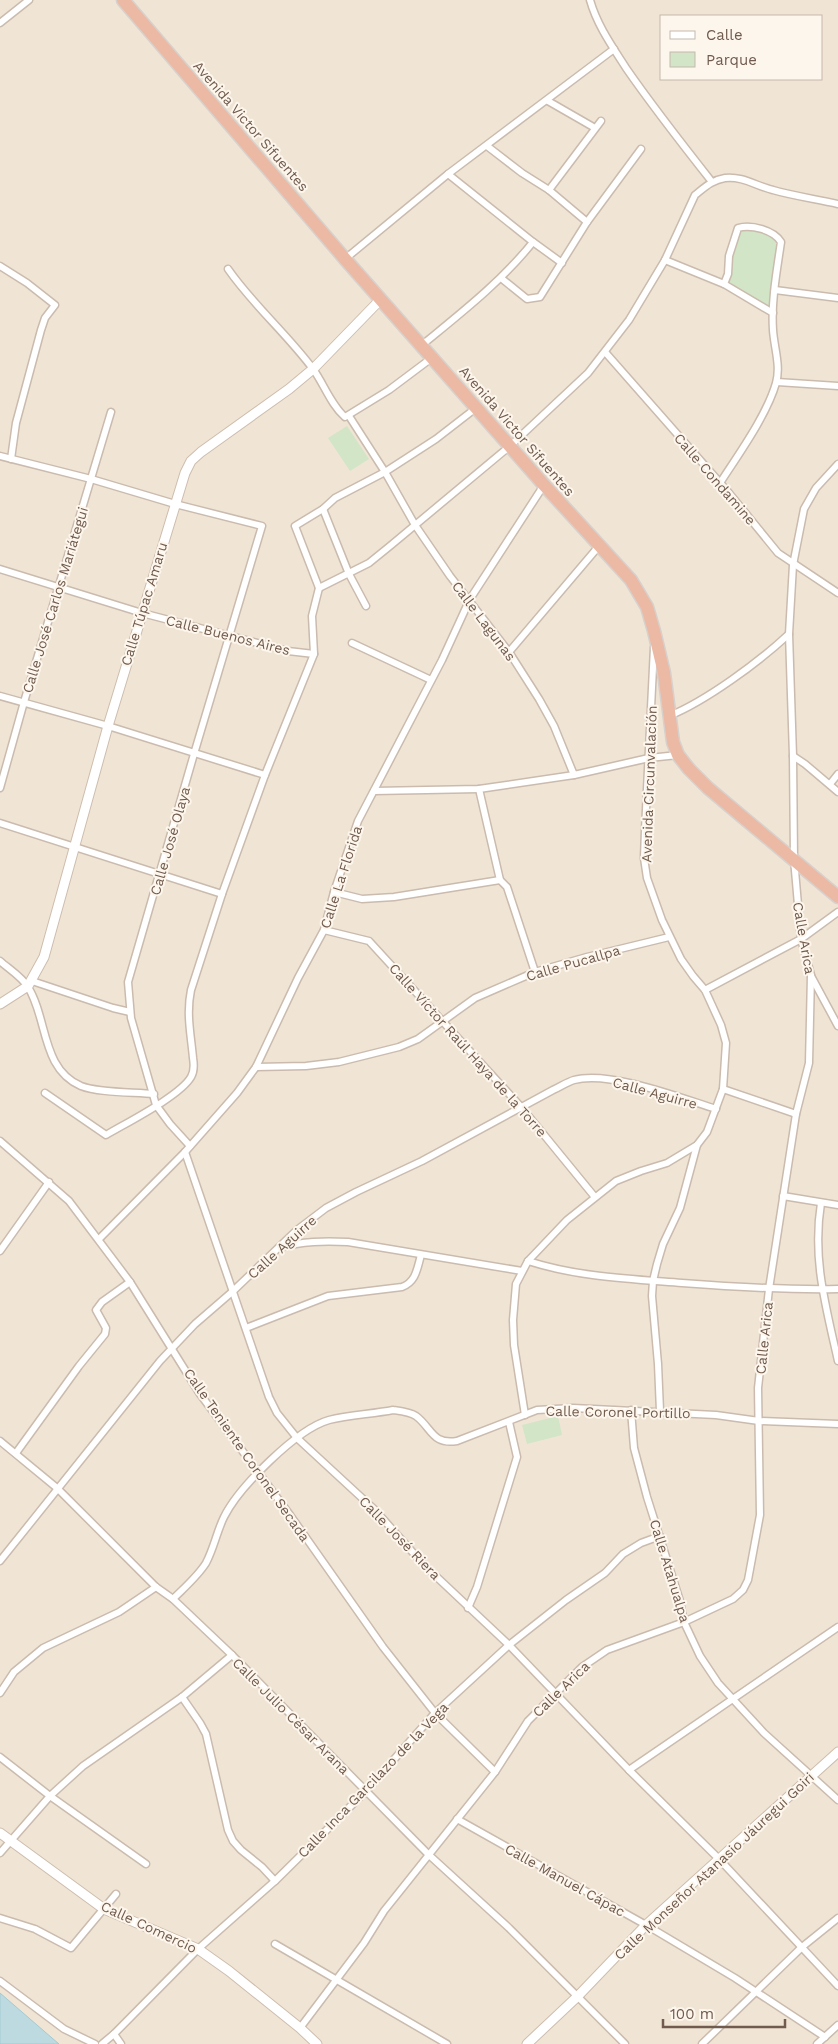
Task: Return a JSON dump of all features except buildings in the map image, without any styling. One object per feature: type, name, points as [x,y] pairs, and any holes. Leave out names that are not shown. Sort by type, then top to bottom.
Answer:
[{"type":"highway","name":"Avenida Victor Sifuentes","points":[[124,0],[345,259],[544,485],[631,580],[647,607],[664,673],[673,742],[678,755],[689,769],[708,788],[838,897]]},
{"type":"street","points":[[16,0],[21,6]]},
{"type":"street","points":[[0,23],[29,0]]},
{"type":"street","points":[[590,0],[594,15],[614,50],[654,109],[712,182]]},
{"type":"street","points":[[345,259],[448,174],[614,50]]},
{"type":"street","points":[[548,101],[595,128]]},
{"type":"street","points":[[549,190],[601,121]]},
{"type":"street","points":[[487,146],[522,173],[549,190],[587,222]]},
{"type":"street","points":[[501,278],[528,299],[537,299],[546,290],[587,222],[641,149]]},
{"type":"street","points":[[448,174],[562,263]]},
{"type":"street","points":[[319,588],[369,563],[510,446],[588,373],[629,320],[665,260],[695,196],[712,182],[727,178],[740,178],[772,190],[838,204]]},
{"type":"street","points":[[720,483],[748,440],[777,382],[778,362],[773,330],[773,313],[780,240],[770,232],[746,226],[738,228],[729,256],[728,274],[724,284]]},
{"type":"street","points":[[422,345],[501,278],[533,242]]},
{"type":"street","points":[[665,260],[724,284],[773,313]]},
{"type":"street","points":[[0,266],[27,283],[55,305],[45,318],[41,330],[16,423],[11,459]]},
{"type":"street","points":[[228,269],[240,288],[295,346],[347,417],[389,390],[432,357]]},
{"type":"street","points":[[775,290],[838,298]]},
{"type":"street","name":"Calle Túpac Amaru","points":[[30,984],[44,957],[108,726],[184,473],[191,461],[216,439],[289,389],[313,369],[380,299]]},
{"type":"street","name":"Calle Condamine","points":[[605,352],[720,483],[778,553],[793,565],[838,593]]},
{"type":"street","points":[[777,382],[838,386]]},
{"type":"street","points":[[44,1092],[106,1135],[156,1106],[187,1084],[193,1075],[194,1060],[188,1004],[190,990],[222,894],[266,775],[314,654],[312,616],[319,588],[295,526],[323,509],[335,498],[385,472],[436,439],[476,408]]},
{"type":"street","name":"Calle José Carlos Mariátegui","points":[[0,788],[111,412]]},
{"type":"street","name":"Calle Lagunas","points":[[347,417],[385,472],[415,525],[450,576],[470,599],[509,652],[539,699],[554,726],[574,775]]},
{"type":"street","points":[[0,456],[92,479],[175,504]]},
{"type":"street","name":"Calle Arica","points":[[300,2028],[428,1854],[495,1772],[528,1721],[582,1667],[607,1650],[684,1622],[733,1599],[743,1590],[748,1580],[760,1515],[758,1388],[769,1289],[796,1114],[809,1063],[811,976],[801,939],[794,859],[789,634],[793,565],[804,509],[816,488],[838,464]]},
{"type":"street","name":"Calle La Florida","points":[[99,1240],[185,1152],[256,1067],[298,978],[324,930],[334,892],[358,821],[431,680],[470,599],[544,485]]},
{"type":"street","name":"Calle José Olaya","points":[[175,504],[262,526],[128,982],[130,1012],[156,1106],[190,1146]]},
{"type":"street","points":[[323,509],[349,574],[366,606]]},
{"type":"street","points":[[509,652],[599,546]]},
{"type":"street","name":"Calle Buenos Aires","points":[[0,569],[142,613],[301,654],[314,654]]},
{"type":"street","name":"Avenida Circunvalación","points":[[654,631],[644,858],[647,878],[669,937],[693,976],[705,990],[721,1025],[726,1043],[723,1089],[707,1132],[698,1145]]},
{"type":"street","points":[[669,716],[686,708],[722,685],[771,650],[789,634]]},
{"type":"street","points":[[352,643],[431,680]]},
{"type":"street","points":[[0,696],[108,726],[266,775]]},
{"type":"street","points":[[374,792],[479,789],[574,775],[649,758],[678,755]]},
{"type":"street","points":[[793,756],[806,764],[838,792]]},
{"type":"street","points":[[830,784],[838,774]]},
{"type":"street","points":[[479,789],[500,880],[506,887],[536,972]]},
{"type":"street","points":[[0,823],[222,894]]},
{"type":"street","points":[[334,892],[362,899],[386,898],[500,880]]},
{"type":"street","points":[[705,990],[801,939],[838,912]]},
{"type":"street","name":"Calle Víctor Raúl Haya de la Torre","points":[[324,930],[369,941],[522,1108],[594,1196]]},
{"type":"street","name":"Calle Pucallpa","points":[[256,1067],[306,1066],[339,1062],[399,1047],[418,1039],[445,1022],[475,998],[536,972],[669,937]]},
{"type":"street","points":[[0,961],[30,984],[130,1012]]},
{"type":"street","points":[[811,976],[838,1026]]},
{"type":"street","points":[[0,1004],[30,984]]},
{"type":"street","points":[[30,984],[49,1048],[60,1070],[68,1078],[82,1086],[95,1089],[154,1094]]},
{"type":"street","name":"Calle Aguirre","points":[[0,1561],[57,1488],[172,1348],[297,1230],[326,1208],[422,1161],[575,1080],[622,1081],[716,1109]]},
{"type":"street","points":[[723,1089],[796,1114]]},
{"type":"street","name":"Calle Teniente Coronel Secada","points":[[0,1141],[69,1201],[130,1282],[200,1394],[382,1647],[435,1713],[495,1772]]},
{"type":"street","points":[[525,1415],[514,1345],[514,1320],[516,1284],[528,1261],[546,1240],[594,1196],[616,1181],[640,1170],[667,1163],[698,1145]]},
{"type":"street","points":[[660,1412],[652,1296],[656,1264],[680,1208],[698,1145]]},
{"type":"street","name":"Calle José Riera","points":[[185,1152],[269,1397],[277,1413],[297,1438],[375,1510],[424,1565],[509,1645],[719,1859],[838,1986]]},
{"type":"street","points":[[0,1251],[49,1182]]},
{"type":"street","points":[[783,1196],[838,1205]]},
{"type":"street","points":[[822,1203],[819,1219],[819,1271],[838,1361]]},
{"type":"street","points":[[278,1248],[319,1240],[348,1242],[522,1271]]},
{"type":"street","points":[[246,1328],[328,1296],[402,1288],[410,1284],[414,1279],[421,1255]]},
{"type":"street","points":[[528,1261],[589,1276],[769,1289],[838,1289]]},
{"type":"street","points":[[16,1453],[79,1366],[105,1334],[106,1328],[96,1310],[102,1302],[130,1282]]},
{"type":"street","name":"Calle Coronel Portillo","points":[[173,1599],[206,1563],[224,1517],[236,1498],[258,1473],[297,1438],[329,1420],[393,1410],[402,1411],[416,1416],[430,1432],[440,1440],[448,1442],[509,1422],[537,1410],[573,1408],[716,1415],[759,1421],[838,1424]]},
{"type":"street","name":"Calle Atahualpa","points":[[631,1410],[634,1448],[680,1601],[684,1622],[700,1656],[718,1683],[764,1733],[838,1800]]},
{"type":"street","points":[[468,1608],[477,1586],[517,1457],[509,1422]]},
{"type":"street","name":"Calle Julio César Arana","points":[[0,1441],[57,1488],[156,1587],[173,1599],[232,1655],[428,1854],[509,1928],[624,2044]]},
{"type":"street","name":"Calle Inca Garcilazo de la Vega","points":[[102,2044],[198,1949],[275,1881],[366,1791],[435,1713],[509,1645],[566,1600],[605,1573],[623,1554],[641,1543],[660,1536]]},
{"type":"street","points":[[0,1693],[14,1672],[42,1648],[119,1612],[156,1587]]},
{"type":"street","points":[[630,1770],[838,1627]]},
{"type":"street","points":[[0,1853],[50,1796],[83,1766],[182,1697],[232,1655]]},
{"type":"street","points":[[182,1697],[206,1734],[228,1830],[233,1841],[275,1881]]},
{"type":"street","name":"Calle Monseñor Atanasio Jáuregui Goiri","points":[[526,2044],[578,1996],[646,1925],[838,1752]]},
{"type":"street","points":[[0,1756],[50,1796],[146,1864]]},
{"type":"street","name":"Calle Manuel Cápac","points":[[457,1819],[646,1925],[757,1992],[825,2037]]},
{"type":"street","name":"Calle Comercio","points":[[0,1833],[104,1909],[198,1949],[229,1971],[317,2044]]},
{"type":"street","points":[[0,1918],[35,1929],[72,1948],[116,1894]]},
{"type":"street","points":[[702,2044],[802,1947],[838,1918]]},
{"type":"street","points":[[275,1944],[447,2044]]},
{"type":"street","points":[[0,1981],[64,2029],[95,2044]]},
{"type":"street","points":[[817,2044],[838,2025]]},
{"type":"street","points":[[114,2034],[120,2044]]},
{"type":"shaded area","points":[[0,0],[838,0],[838,2044],[19,2044],[0,2031]]},
{"type":"green space","points":[[746,226],[779,238],[773,313],[724,284],[738,228]]},
{"type":"green space","points":[[347,426],[369,459],[350,471],[328,438]]},
{"type":"green space","points":[[558,1416],[562,1435],[527,1444],[522,1425]]},
{"type":"water","points":[[0,1993],[59,2044],[0,2044]]}]
